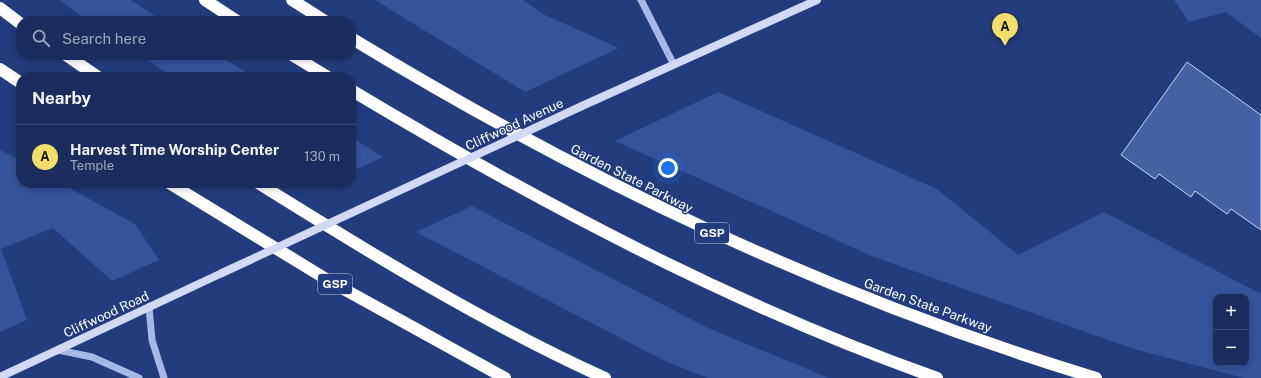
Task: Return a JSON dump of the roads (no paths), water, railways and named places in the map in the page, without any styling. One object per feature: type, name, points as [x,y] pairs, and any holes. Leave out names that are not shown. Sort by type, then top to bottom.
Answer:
[{"type":"highway","points":[[205,0],[230,16]]},
{"type":"highway","points":[[292,0],[317,16]]},
{"type":"highway","points":[[0,8],[16,20]]},
{"type":"highway","name":"Garden State Parkway","points":[[356,41],[468,107],[589,173],[716,234],[779,262],[904,312],[973,337],[1096,378]]},
{"type":"highway","points":[[73,60],[91,72]]},
{"type":"highway","points":[[300,60],[320,72]]},
{"type":"highway","points":[[0,69],[16,80]]},
{"type":"highway","points":[[356,93],[532,193],[658,259],[780,316],[937,378]]},
{"type":"highway","name":"GSP","points":[[177,188],[331,282],[505,378]]},
{"type":"highway","points":[[266,188],[417,280],[531,342],[604,378]]},
{"type":"main road","name":"Cliffwood Avenue","points":[[222,273],[582,106],[818,0]]},
{"type":"main road","name":"Cliffwood Road","points":[[0,377],[222,273]]},
{"type":"street","points":[[641,0],[674,65]]},
{"type":"street","points":[[148,308],[152,340],[164,378]]},
{"type":"street","points":[[58,350],[92,357],[139,378]]},
{"type":"place","name":"Harvest Time Worship Center","points":[[1005,46]]}]
